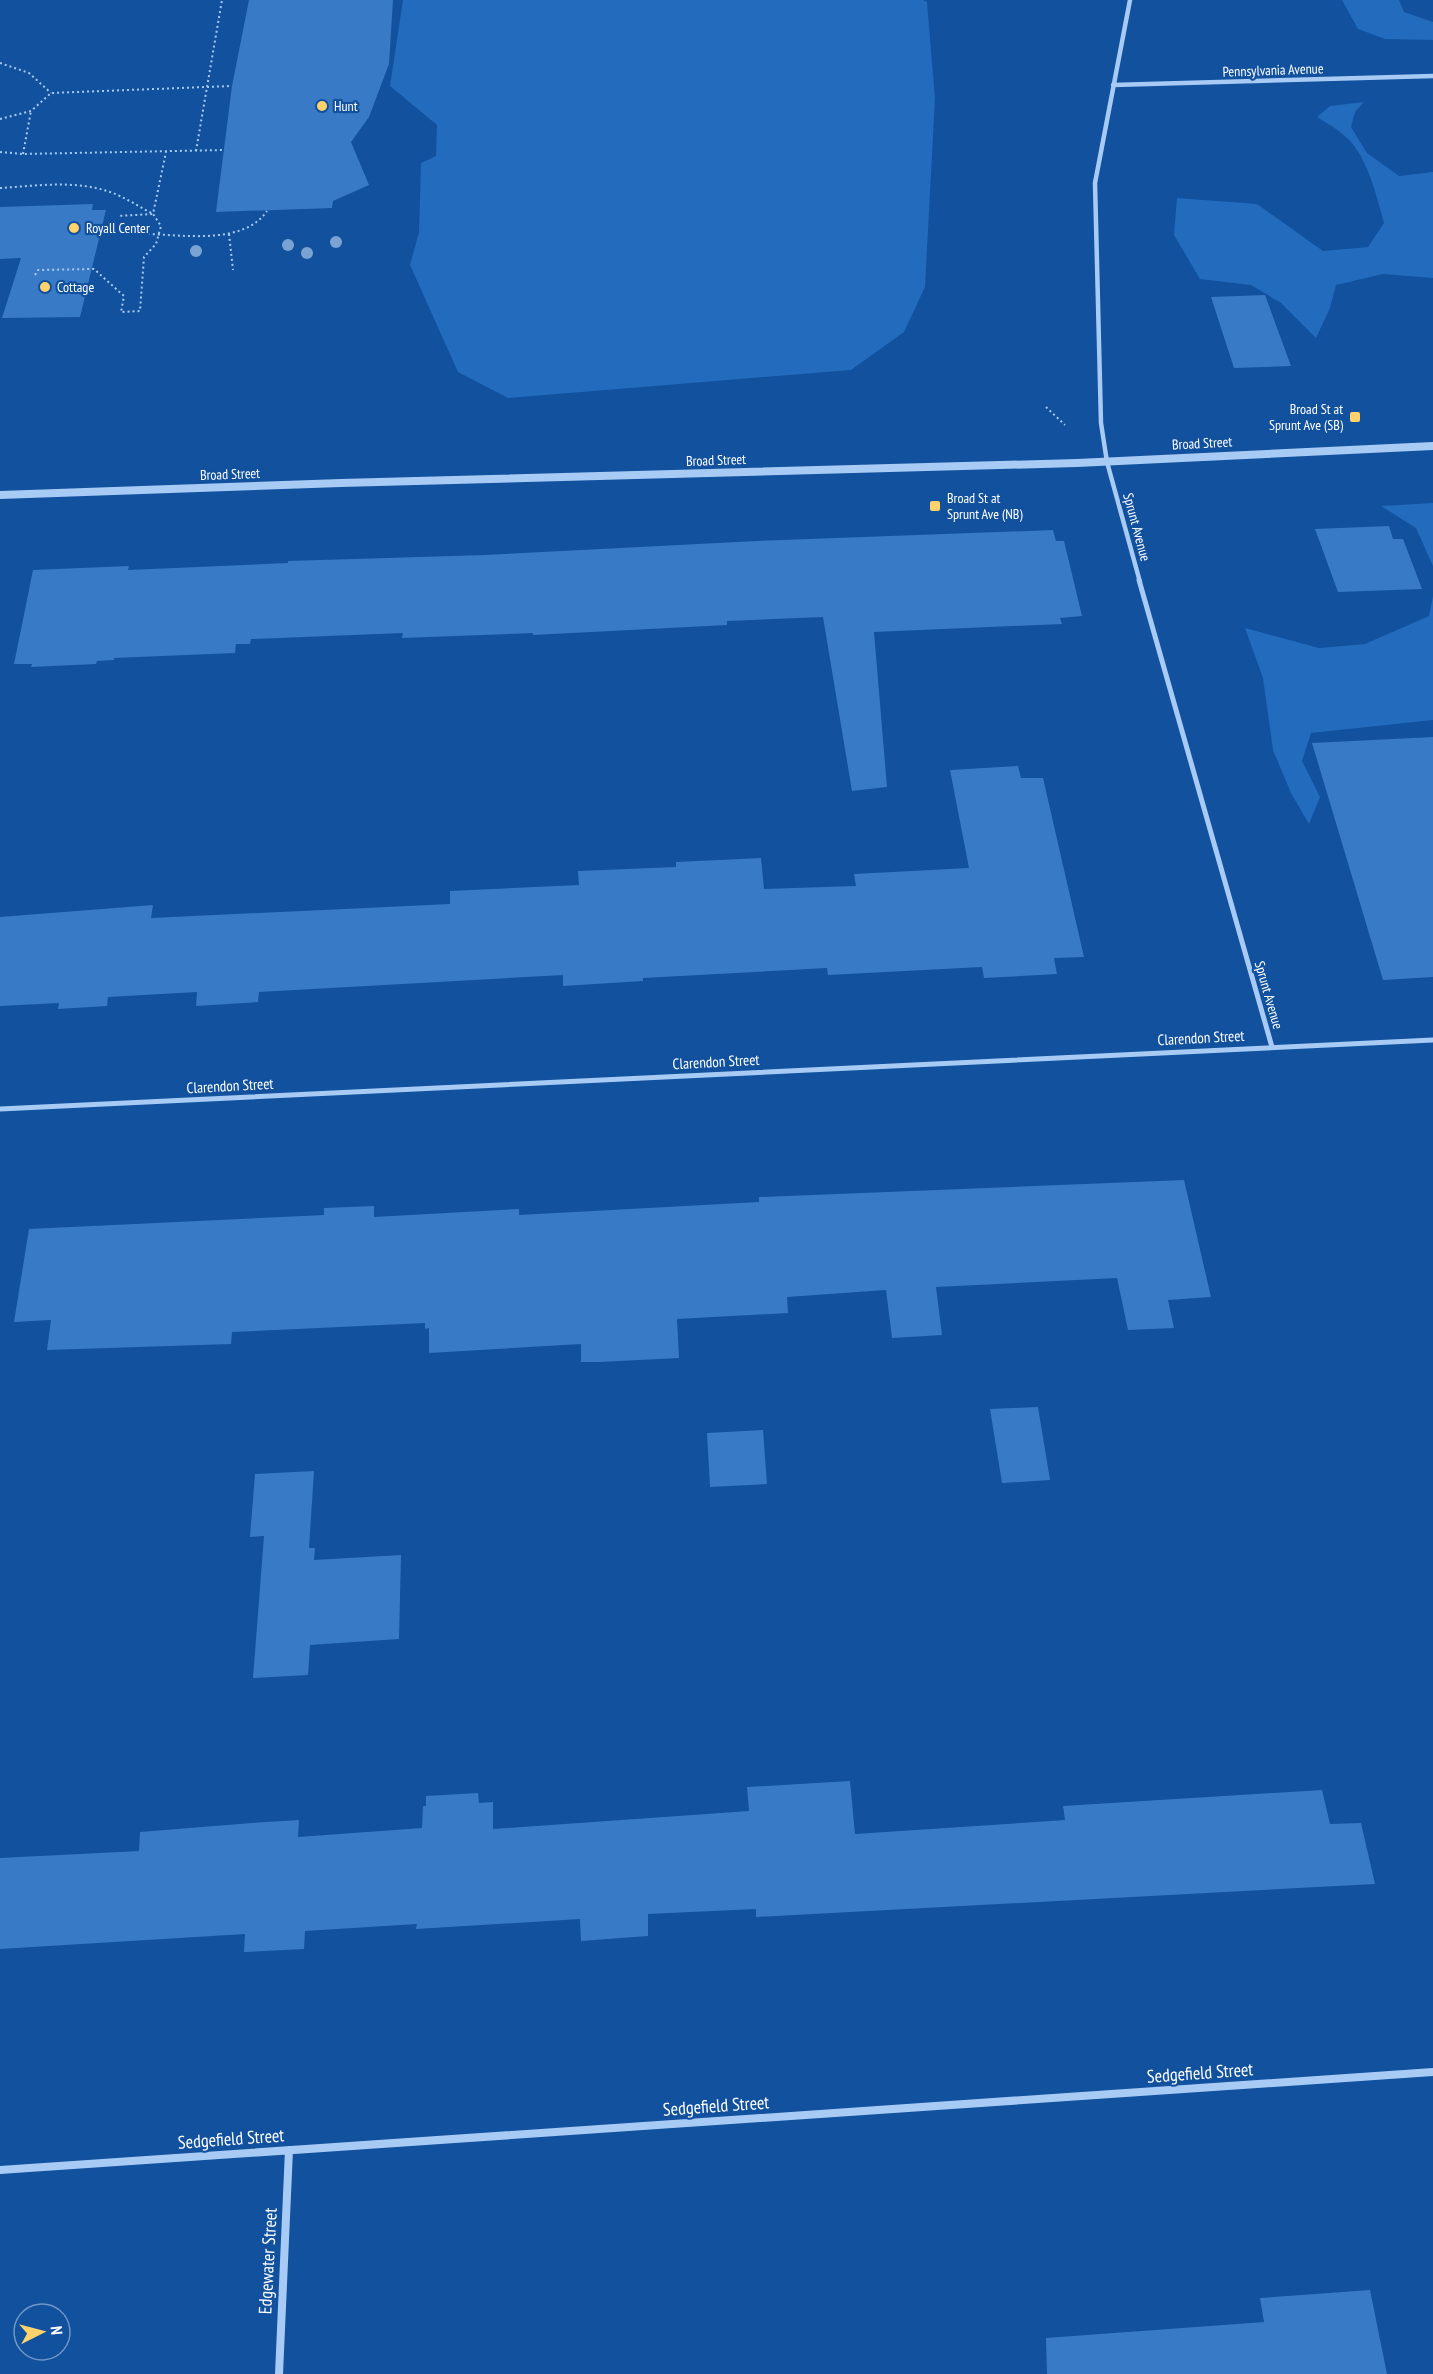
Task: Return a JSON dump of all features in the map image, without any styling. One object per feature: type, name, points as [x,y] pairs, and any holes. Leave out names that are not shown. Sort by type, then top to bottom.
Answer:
[{"type":"street","name":"Sprunt Avenue","points":[[1130,0],[1095,183],[1101,423],[1107,462],[1178,722],[1272,1047]]},
{"type":"street","name":"Pennsylvania Avenue","points":[[1113,86],[1433,76]]},
{"type":"street","name":"Broad Street","points":[[0,495],[1107,462],[1433,446]]},
{"type":"street","name":"Clarendon Street","points":[[0,1109],[1433,1040]]},
{"type":"street","name":"Sedgefield Street","points":[[0,2170],[1433,2072]]},
{"type":"street","name":"Edgewater Street","points":[[279,2374],[289,2150]]},
{"type":"path","points":[[196,151],[222,0]]},
{"type":"path","points":[[0,63],[41,78],[51,93]]},
{"type":"path","points":[[0,119],[31,111],[51,93],[232,86]]},
{"type":"path","points":[[23,154],[31,111]]},
{"type":"path","points":[[0,152],[23,154],[224,150]]},
{"type":"path","points":[[153,214],[166,152]]},
{"type":"path","points":[[0,188],[80,186],[105,190],[153,214],[161,225],[156,244],[144,257],[140,311],[121,312],[124,296],[94,269],[38,270],[35,275]]},
{"type":"path","points":[[148,234],[229,234],[257,223],[266,216],[267,211]]},
{"type":"path","points":[[118,216],[153,214]]},
{"type":"path","points":[[229,234],[233,270]]},
{"type":"shaded area","points":[[403,0],[923,0],[927,2],[935,98],[925,287],[904,332],[851,370],[508,398],[458,372],[410,265],[419,232],[421,163],[436,156],[437,125],[390,86]]},
{"type":"shaded area","points":[[1342,0],[1399,0],[1404,12],[1433,22],[1433,40],[1385,39],[1358,29]]},
{"type":"shaded area","points":[[1364,102],[1355,112],[1351,127],[1367,153],[1399,176],[1433,172],[1433,278],[1383,274],[1336,285],[1330,308],[1316,338],[1281,303],[1251,285],[1200,279],[1174,235],[1177,198],[1257,204],[1323,251],[1368,247],[1384,223],[1369,174],[1351,142],[1338,130],[1317,117],[1330,106]]},
{"type":"shaded area","points":[[1433,503],[1433,566],[1416,528],[1381,506]]},
{"type":"shaded area","points":[[1433,596],[1433,720],[1311,733],[1302,761],[1320,797],[1309,824],[1291,793],[1273,750],[1263,678],[1245,628],[1319,648],[1365,644],[1429,616]]},
{"type":"building","name":"Hunt","points":[[249,0],[393,0],[389,64],[369,117],[351,142],[369,185],[333,201],[332,208],[216,212],[232,86]]},
{"type":"building","points":[[93,204],[92,210],[106,210],[80,317],[2,318],[21,258],[0,259],[0,207]]},
{"type":"building","points":[[1265,295],[1291,366],[1234,368],[1211,297]]},
{"type":"building","points":[[1389,526],[1393,539],[1403,539],[1422,589],[1338,592],[1315,529]]},
{"type":"building","points":[[1053,530],[1056,541],[1064,541],[1082,616],[1060,618],[1062,624],[874,632],[887,787],[852,791],[823,617],[727,621],[727,625],[533,635],[533,633],[402,638],[403,633],[251,639],[250,644],[236,644],[235,653],[114,658],[114,660],[97,661],[96,664],[31,667],[32,664],[14,664],[33,570],[129,566],[128,570],[288,563],[288,561],[485,555],[757,541]]},
{"type":"building","points":[[1433,737],[1433,977],[1383,980],[1312,743]]},
{"type":"building","points":[[1018,766],[1021,778],[1043,778],[1084,957],[1054,958],[1057,974],[984,978],[982,967],[828,975],[827,968],[643,978],[643,981],[563,986],[563,975],[259,992],[258,1002],[196,1006],[197,992],[108,997],[107,1006],[58,1009],[59,1003],[0,1006],[0,917],[153,905],[151,918],[450,904],[450,891],[579,885],[578,871],[676,867],[676,862],[761,858],[764,889],[856,886],[854,874],[969,868],[950,770]]},
{"type":"building","points":[[1184,1180],[1211,1297],[1168,1300],[1174,1328],[1128,1330],[1117,1278],[936,1287],[942,1335],[892,1338],[886,1290],[787,1297],[788,1313],[677,1319],[679,1358],[599,1362],[581,1362],[581,1344],[429,1353],[429,1328],[425,1329],[425,1323],[232,1332],[231,1344],[47,1350],[51,1320],[14,1322],[29,1229],[324,1215],[324,1208],[374,1206],[374,1217],[519,1209],[519,1215],[759,1202],[759,1197]]},
{"type":"building","points":[[1038,1407],[1050,1480],[1002,1483],[990,1409]]},
{"type":"building","points":[[763,1430],[767,1484],[710,1487],[707,1433]]},
{"type":"building","points":[[314,1471],[309,1548],[315,1548],[314,1560],[401,1555],[399,1639],[310,1645],[308,1675],[253,1678],[264,1536],[250,1537],[255,1474]]},
{"type":"building","points":[[850,1781],[855,1834],[1065,1820],[1063,1806],[1322,1790],[1330,1824],[1361,1823],[1375,1884],[756,1917],[756,1909],[648,1914],[648,1936],[581,1941],[580,1919],[416,1929],[417,1924],[305,1931],[304,1949],[244,1952],[245,1934],[0,1949],[0,1858],[139,1851],[140,1832],[252,1823],[299,1820],[298,1837],[422,1828],[426,1796],[478,1793],[479,1803],[493,1802],[493,1829],[749,1811],[747,1787]]},
{"type":"building","points":[[1370,2290],[1387,2374],[1047,2374],[1046,2338],[1264,2322],[1260,2298]]},
{"type":"place","name":"Hunt","points":[[322,106]]},
{"type":"place","name":"Royall Center","points":[[74,228]]},
{"type":"place","name":"Cottage","points":[[45,287]]},
{"type":"place","name":"Broad St at Sprunt Ave (SB)","points":[[1355,417]]},
{"type":"place","name":"Broad St at Sprunt Ave (NB)","points":[[935,506]]}]
